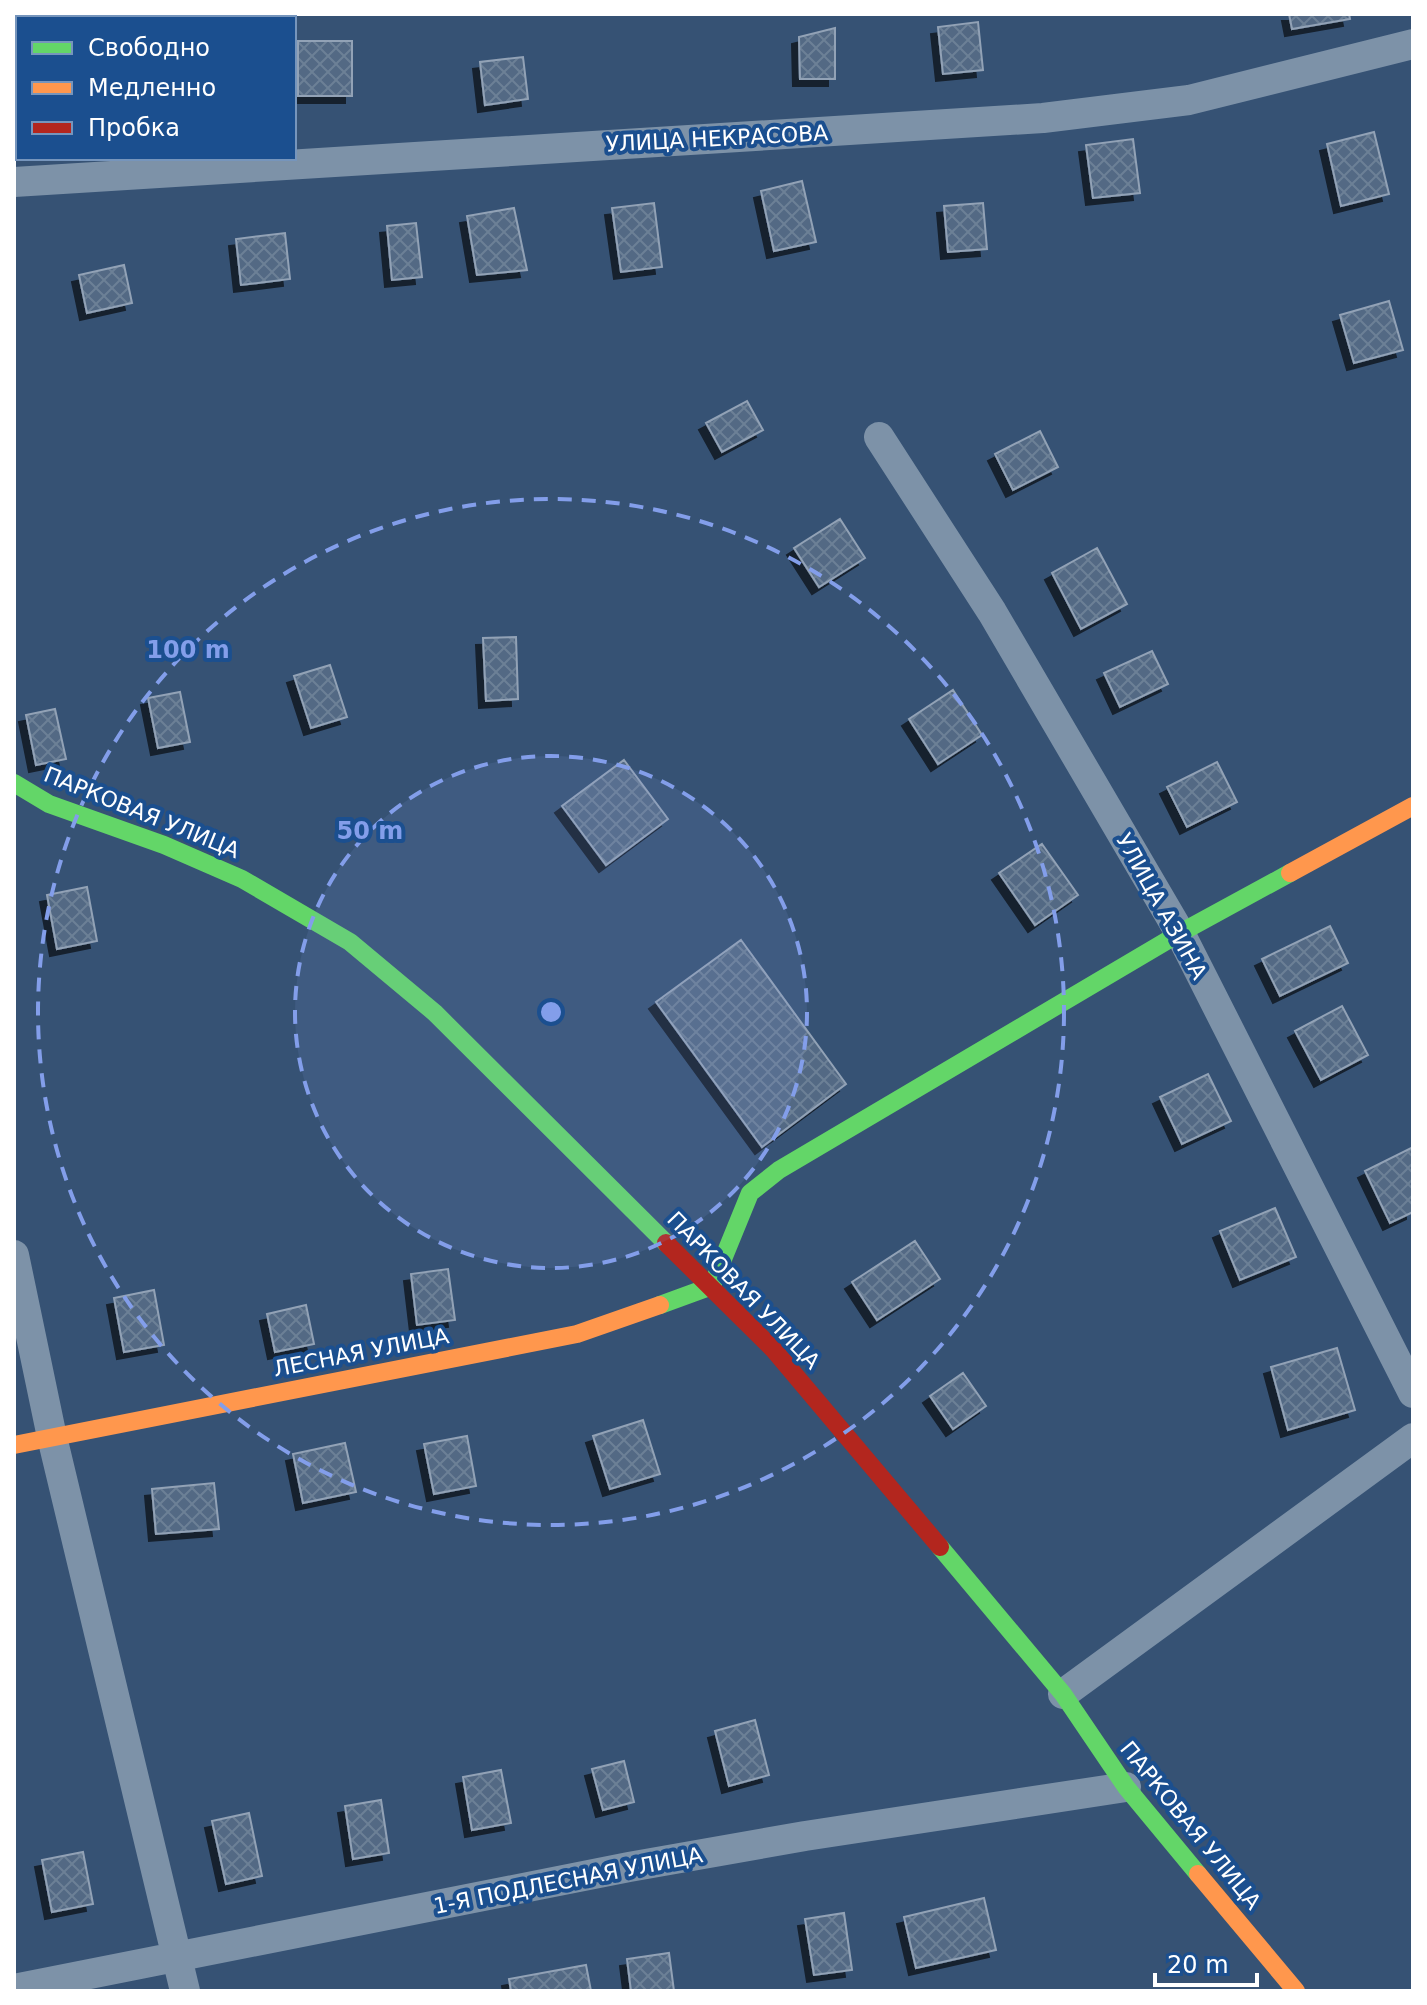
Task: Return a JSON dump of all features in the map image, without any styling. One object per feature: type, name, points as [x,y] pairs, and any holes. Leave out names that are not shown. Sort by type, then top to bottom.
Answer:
[{"type":"main road","name":"ПАРКОВАЯ УЛИЦА","points":[[16,787],[49,804],[164,845],[242,879],[350,942],[435,1013],[773,1349],[1063,1694],[1126,1787],[1296,1991]]},
{"type":"main road","points":[[712,1286],[750,1193],[779,1170],[1180,933],[1413,806]]},
{"type":"main road","name":"ЛЕСНАЯ УЛИЦА","points":[[14,1445],[577,1334],[712,1286]]},
{"type":"street","name":"УЛИЦА НЕКРАСОВА","points":[[14,182],[1043,118],[1189,100],[1413,44]]},
{"type":"street","name":"УЛИЦА АЗИНА","points":[[879,437],[992,612],[1180,933],[1413,1393]]},
{"type":"street","points":[[14,1255],[52,1437],[185,1991]]},
{"type":"street","points":[[1063,1694],[1413,1438]]},
{"type":"street","name":"1-Я ПОДЛЕСНАЯ УЛИЦА","points":[[14,1989],[747,1846],[1126,1787]]},
{"type":"building","points":[[1289,14],[1349,14],[1350,19],[1292,29]]},
{"type":"building","points":[[978,22],[983,70],[943,74],[938,27]]},
{"type":"building","points":[[835,28],[835,79],[800,79],[799,37]]},
{"type":"building","points":[[298,41],[352,41],[352,96],[298,96]]},
{"type":"building","points":[[523,57],[528,99],[485,105],[480,62]]},
{"type":"building","points":[[1374,132],[1389,194],[1341,206],[1327,144]]},
{"type":"building","points":[[1133,139],[1140,193],[1093,198],[1086,145]]},
{"type":"building","points":[[802,181],[816,242],[774,251],[761,191]]},
{"type":"building","points":[[654,203],[662,267],[621,272],[612,208]]},
{"type":"building","points":[[983,203],[987,249],[948,252],[944,206]]},
{"type":"building","points":[[514,208],[527,270],[477,275],[467,216]]},
{"type":"building","points":[[416,223],[422,277],[392,280],[387,226]]},
{"type":"building","points":[[285,233],[290,279],[241,285],[236,239]]},
{"type":"building","points":[[124,265],[132,303],[87,313],[79,275]]},
{"type":"building","points":[[1389,301],[1403,350],[1354,363],[1340,315]]},
{"type":"building","points":[[747,401],[763,430],[722,452],[706,423]]},
{"type":"building","points":[[1040,431],[1058,467],[1013,490],[995,454]]},
{"type":"building","points":[[840,519],[865,558],[819,587],[794,548]]},
{"type":"building","points":[[1097,548],[1127,604],[1081,629],[1052,573]]},
{"type":"building","points":[[516,637],[518,699],[486,701],[483,638]]},
{"type":"building","points":[[1152,651],[1168,684],[1120,707],[1104,673]]},
{"type":"building","points":[[330,665],[347,717],[311,728],[294,676]]},
{"type":"building","points":[[953,690],[982,735],[938,764],[909,719]]},
{"type":"building","points":[[180,692],[190,742],[158,748],[148,698]]},
{"type":"building","points":[[55,709],[66,759],[36,765],[26,715]]},
{"type":"building","points":[[624,760],[668,819],[606,865],[562,806]]},
{"type":"building","points":[[1217,762],[1237,802],[1187,827],[1167,787]]},
{"type":"building","points":[[1042,844],[1078,895],[1035,925],[999,873]]},
{"type":"building","points":[[87,887],[97,941],[57,949],[47,895]]},
{"type":"building","points":[[1330,926],[1348,963],[1280,996],[1262,959]]},
{"type":"building","points":[[741,940],[846,1084],[762,1147],[656,1002]]},
{"type":"building","points":[[1342,1006],[1368,1055],[1321,1080],[1295,1031]]},
{"type":"building","points":[[1208,1074],[1231,1121],[1182,1144],[1160,1097]]},
{"type":"building","points":[[1413,1147],[1413,1212],[1390,1223],[1365,1171]]},
{"type":"building","points":[[1275,1208],[1296,1257],[1240,1280],[1220,1231]]},
{"type":"building","points":[[915,1241],[940,1279],[877,1320],[852,1282]]},
{"type":"building","points":[[448,1269],[455,1320],[417,1325],[411,1274]]},
{"type":"building","points":[[154,1290],[164,1345],[124,1352],[114,1298]]},
{"type":"building","points":[[306,1305],[314,1344],[275,1352],[267,1314]]},
{"type":"building","points":[[1337,1348],[1355,1410],[1288,1430],[1271,1367]]},
{"type":"building","points":[[963,1373],[986,1406],[953,1429],[930,1396]]},
{"type":"building","points":[[643,1420],[660,1474],[610,1489],[593,1436]]},
{"type":"building","points":[[467,1436],[476,1486],[434,1494],[424,1444]]},
{"type":"building","points":[[345,1443],[356,1492],[303,1503],[293,1454]]},
{"type":"building","points":[[214,1483],[219,1529],[156,1534],[152,1489]]},
{"type":"building","points":[[755,1720],[769,1775],[729,1786],[715,1731]]},
{"type":"building","points":[[624,1761],[634,1802],[603,1810],[592,1769]]},
{"type":"building","points":[[501,1770],[511,1823],[472,1830],[463,1777]]},
{"type":"building","points":[[381,1800],[389,1853],[353,1859],[345,1806]]},
{"type":"building","points":[[249,1813],[262,1876],[226,1884],[212,1821]]},
{"type":"building","points":[[83,1852],[93,1904],[52,1912],[42,1860]]},
{"type":"building","points":[[984,1898],[996,1950],[916,1968],[904,1917]]},
{"type":"building","points":[[844,1913],[852,1970],[814,1975],[805,1919]]},
{"type":"building","points":[[669,1953],[674,1991],[631,1991],[627,1959]]},
{"type":"building","points":[[586,1965],[591,1991],[511,1991],[509,1979]]},
{"type":"traffic: fast","points":[[14,783],[49,804],[164,845],[242,879],[350,942],[435,1013],[666,1243]]},
{"type":"traffic: fast","points":[[660,1305],[712,1286],[750,1193],[779,1170],[1180,933],[1290,873]]},
{"type":"traffic: fast","points":[[940,1547],[1063,1694],[1126,1787],[1198,1874]]},
{"type":"traffic: slow","points":[[1290,873],[1413,806]]},
{"type":"traffic: slow","points":[[14,1445],[577,1334],[660,1305]]},
{"type":"traffic: slow","points":[[1198,1874],[1296,1991]]},
{"type":"traffic: jam","points":[[666,1243],[773,1349],[940,1547]]}]
